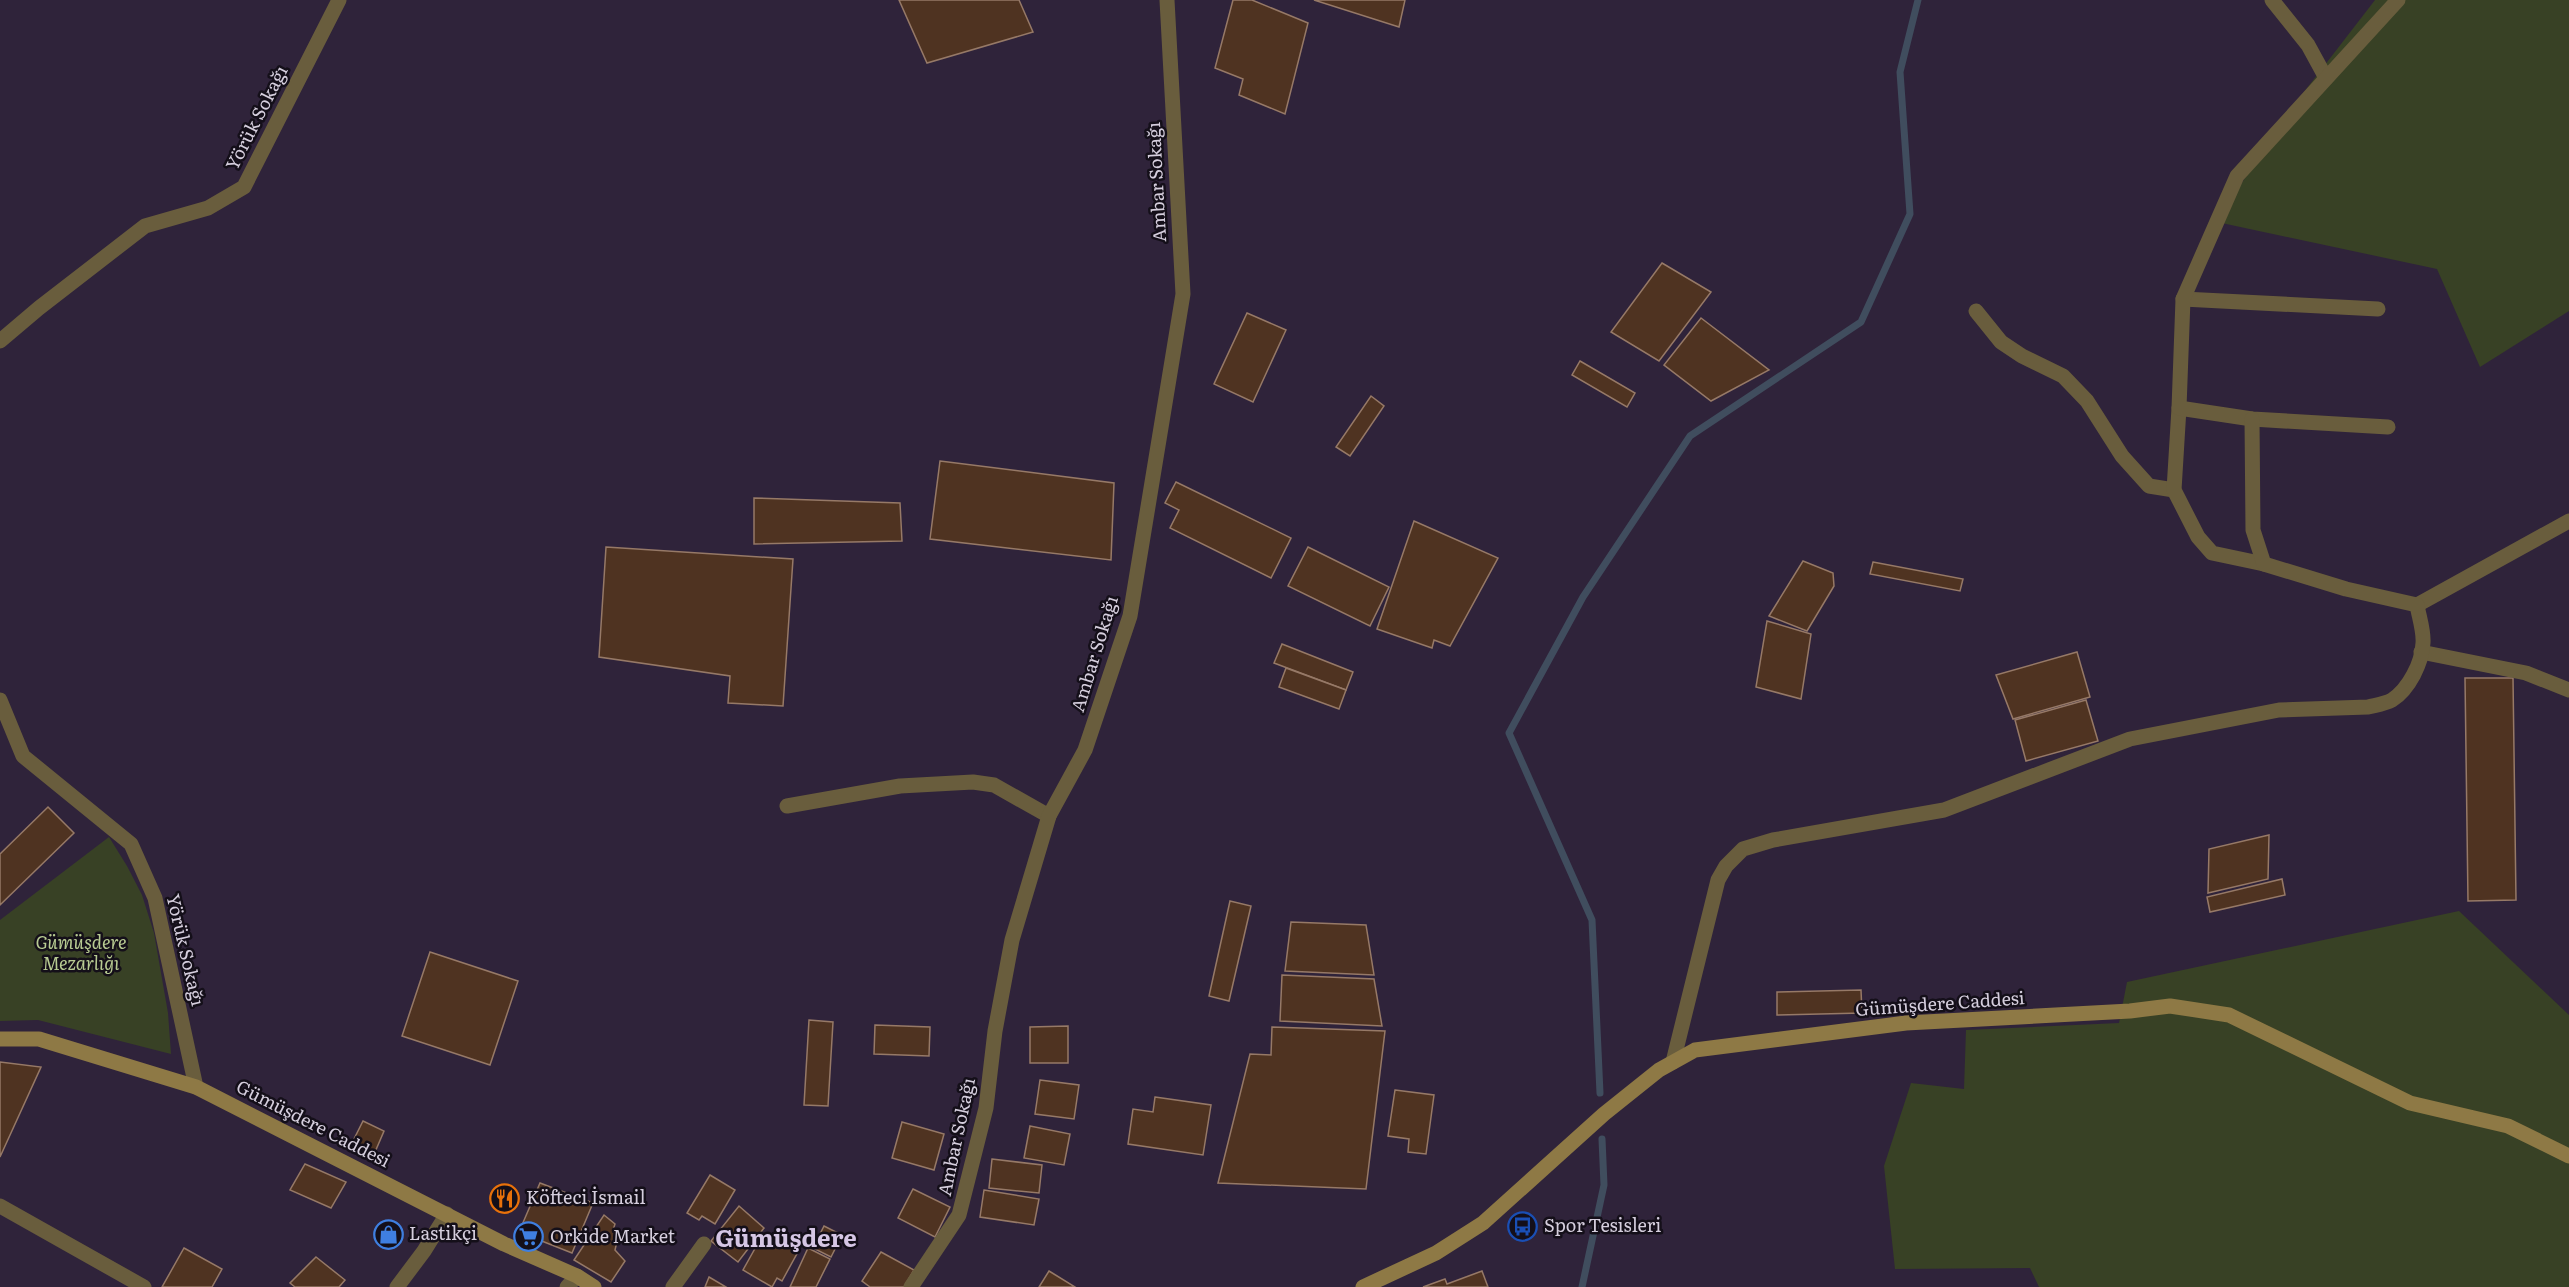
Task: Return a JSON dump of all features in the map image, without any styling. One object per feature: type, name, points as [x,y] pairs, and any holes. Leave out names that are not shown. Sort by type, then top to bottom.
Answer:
[{"type":"street","name":"Yörük Sokağı","points":[[0,339],[145,226],[208,208],[244,187],[339,0]]},
{"type":"street","name":"Ambar Sokağı","points":[[911,1287],[959,1215],[986,1108],[995,1031],[1012,940],[1049,816],[1085,750],[1130,616],[1183,294],[1167,0]]},
{"type":"street","points":[[2272,0],[2308,45],[2326,78]]},
{"type":"street","points":[[2398,0],[2236,176],[2183,299],[2174,490],[2198,537],[2212,553],[2264,564],[2346,589],[2417,605],[2569,521]]},
{"type":"street","points":[[2183,299],[2378,309]]},
{"type":"street","points":[[1976,311],[2001,342],[2022,356],[2063,376],[2087,401],[2122,456],[2149,486],[2174,490]]},
{"type":"street","points":[[2179,408],[2252,419],[2388,427]]},
{"type":"street","points":[[2252,419],[2253,530],[2264,564]]},
{"type":"street","points":[[1673,1062],[1718,880],[1726,866],[1743,849],[1773,840],[1944,810],[2130,739],[2279,710],[2368,707],[2392,700],[2407,684],[2419,664],[2423,642],[2417,605]]},
{"type":"street","points":[[2421,652],[2526,673],[2569,690]]},
{"type":"street","name":"Yörük Sokağı","points":[[0,700],[23,756],[131,844],[155,898],[196,1087]]},
{"type":"street","points":[[787,806],[900,786],[973,782],[994,786],[1049,816]]},
{"type":"street","name":"Gümüşdere Caddesi","points":[[1363,1287],[1436,1253],[1483,1223],[1604,1114],[1659,1070],[1695,1050],[1906,1023],[2130,1011],[2170,1006],[2229,1015],[2410,1103],[2508,1126],[2569,1156]]},
{"type":"street","name":"Gümüşdere Caddesi","points":[[0,1040],[39,1039],[196,1087],[447,1214],[572,1281],[594,1287]]},
{"type":"street","points":[[0,1206],[144,1287]]},
{"type":"street","points":[[397,1287],[424,1251],[447,1214]]},
{"type":"street","points":[[673,1287],[704,1244]]},
{"type":"green space","points":[[2375,0],[2569,0],[2569,311],[2480,367],[2437,269],[2217,222],[2280,123]]},
{"type":"green space","name":"Gümüşdere Mezarlığı","points":[[109,837],[142,895],[154,933],[168,1013],[171,1054],[38,1020],[0,1021],[0,920]]},
{"type":"green space","points":[[2459,911],[2569,1015],[2569,1287],[2039,1287],[2030,1268],[1895,1269],[1884,1166],[1911,1083],[1964,1089],[1966,1030],[2119,1023],[2127,982]]},
{"type":"building","points":[[899,0],[1019,0],[1033,32],[927,63]]},
{"type":"building","points":[[1233,0],[1252,0],[1308,23],[1285,114],[1239,95],[1243,79],[1215,68]]},
{"type":"building","points":[[1314,0],[1405,0],[1399,27]]},
{"type":"building","points":[[1662,263],[1711,292],[1659,361],[1611,332]]},
{"type":"building","points":[[1247,313],[1286,330],[1253,402],[1214,384]]},
{"type":"building","points":[[1701,318],[1769,370],[1711,401],[1664,365]]},
{"type":"building","points":[[1580,361],[1635,393],[1627,407],[1572,375]]},
{"type":"building","points":[[1371,396],[1384,406],[1350,456],[1336,447]]},
{"type":"building","points":[[940,461],[1114,483],[1111,560],[930,539]]},
{"type":"building","points":[[1176,482],[1291,538],[1271,578],[1170,528],[1179,510],[1165,503]]},
{"type":"building","points":[[754,498],[900,503],[902,541],[754,544]]},
{"type":"building","points":[[1414,521],[1498,558],[1450,646],[1434,640],[1432,648],[1377,629]]},
{"type":"building","points":[[606,547],[793,559],[783,706],[728,703],[730,676],[599,657]]},
{"type":"building","points":[[1308,547],[1389,587],[1370,626],[1288,586]]},
{"type":"building","points":[[1803,561],[1833,573],[1834,586],[1807,631],[1769,616]]},
{"type":"building","points":[[1873,562],[1963,579],[1960,591],[1870,574]]},
{"type":"building","points":[[1767,621],[1811,634],[1801,699],[1756,687]]},
{"type":"building","points":[[1282,644],[1353,672],[1346,690],[1274,663]]},
{"type":"building","points":[[2077,652],[2090,697],[2013,719],[1996,675]]},
{"type":"building","points":[[1286,668],[1346,690],[1339,709],[1279,687]]},
{"type":"building","points":[[2465,678],[2513,678],[2516,900],[2468,901]]},
{"type":"building","points":[[2086,700],[2098,741],[2026,761],[2015,720]]},
{"type":"building","points":[[48,807],[74,833],[0,905],[0,854]]},
{"type":"building","points":[[2269,835],[2268,879],[2208,893],[2209,849]]},
{"type":"building","points":[[2282,879],[2285,895],[2210,912],[2207,897]]},
{"type":"building","points":[[1230,901],[1251,906],[1229,1001],[1209,996]]},
{"type":"building","points":[[1291,922],[1366,925],[1374,975],[1285,971]]},
{"type":"building","points":[[430,952],[518,981],[490,1065],[402,1036]]},
{"type":"building","points":[[1282,975],[1374,979],[1382,1026],[1280,1021]]},
{"type":"building","points":[[1861,990],[1862,1013],[1777,1015],[1777,992]]},
{"type":"building","points":[[809,1020],[833,1022],[828,1106],[804,1105]]},
{"type":"building","points":[[875,1025],[930,1027],[929,1056],[874,1054]]},
{"type":"building","points":[[1068,1026],[1068,1063],[1030,1063],[1030,1027]]},
{"type":"building","points":[[1272,1027],[1385,1031],[1366,1189],[1218,1183],[1250,1054],[1271,1055]]},
{"type":"building","points":[[0,1062],[41,1067],[0,1157]]},
{"type":"building","points":[[1040,1080],[1079,1085],[1074,1119],[1035,1114]]},
{"type":"building","points":[[1395,1090],[1434,1095],[1426,1154],[1408,1152],[1409,1139],[1388,1136]]},
{"type":"building","points":[[1155,1097],[1211,1105],[1203,1155],[1128,1144],[1133,1109],[1153,1112]]},
{"type":"building","points":[[363,1121],[384,1131],[372,1159],[350,1147]]},
{"type":"building","points":[[902,1122],[944,1134],[934,1170],[892,1158]]},
{"type":"building","points":[[1030,1126],[1070,1134],[1064,1165],[1024,1158]]},
{"type":"building","points":[[992,1159],[1042,1165],[1039,1193],[989,1188]]},
{"type":"building","points":[[305,1164],[346,1182],[331,1208],[290,1190]]},
{"type":"building","points":[[710,1175],[735,1190],[715,1224],[702,1216],[699,1220],[687,1213]]},
{"type":"building","points":[[540,1183],[593,1203],[572,1253],[519,1232]]},
{"type":"building","points":[[913,1189],[950,1207],[935,1237],[898,1218]]},
{"type":"building","points":[[984,1190],[1039,1199],[1034,1225],[980,1217]]},
{"type":"building","points":[[739,1206],[764,1228],[738,1262],[711,1241]]},
{"type":"building","points":[[604,1215],[615,1224],[613,1230],[619,1233],[615,1250],[625,1261],[611,1282],[574,1260]]},
{"type":"building","points":[[824,1226],[842,1235],[831,1257],[813,1248]]},
{"type":"building","points":[[762,1236],[772,1242],[775,1236],[799,1250],[782,1281],[777,1278],[772,1287],[743,1270]]},
{"type":"building","points":[[184,1248],[222,1269],[212,1287],[162,1287]]},
{"type":"building","points":[[808,1248],[830,1259],[816,1287],[790,1287]]},
{"type":"building","points":[[881,1252],[914,1270],[904,1287],[870,1287],[862,1281]]},
{"type":"building","points":[[316,1257],[345,1280],[339,1287],[295,1287],[290,1283]]},
{"type":"building","points":[[1049,1271],[1075,1287],[1039,1287]]},
{"type":"building","points":[[1482,1271],[1488,1287],[1423,1287],[1445,1279],[1447,1284]]},
{"type":"building","points":[[709,1277],[726,1287],[705,1287]]},
{"type":"waterway","points":[[1600,1093],[1592,920],[1509,733],[1583,597],[1690,436],[1861,322],[1910,214],[1900,72],[1918,0]]},
{"type":"waterway","points":[[1582,1287],[1604,1185],[1602,1139]]},
{"type":"place","name":"Köfteci İsmail","points":[[505,1198]]},
{"type":"place","name":"Spor Tesisleri","points":[[1523,1226]]},
{"type":"place","name":"Lastikçi","points":[[388,1234]]},
{"type":"place","name":"Orkide Market","points":[[529,1237]]},
{"type":"district","name":"Gümüşdere","points":[[786,1239]]}]
